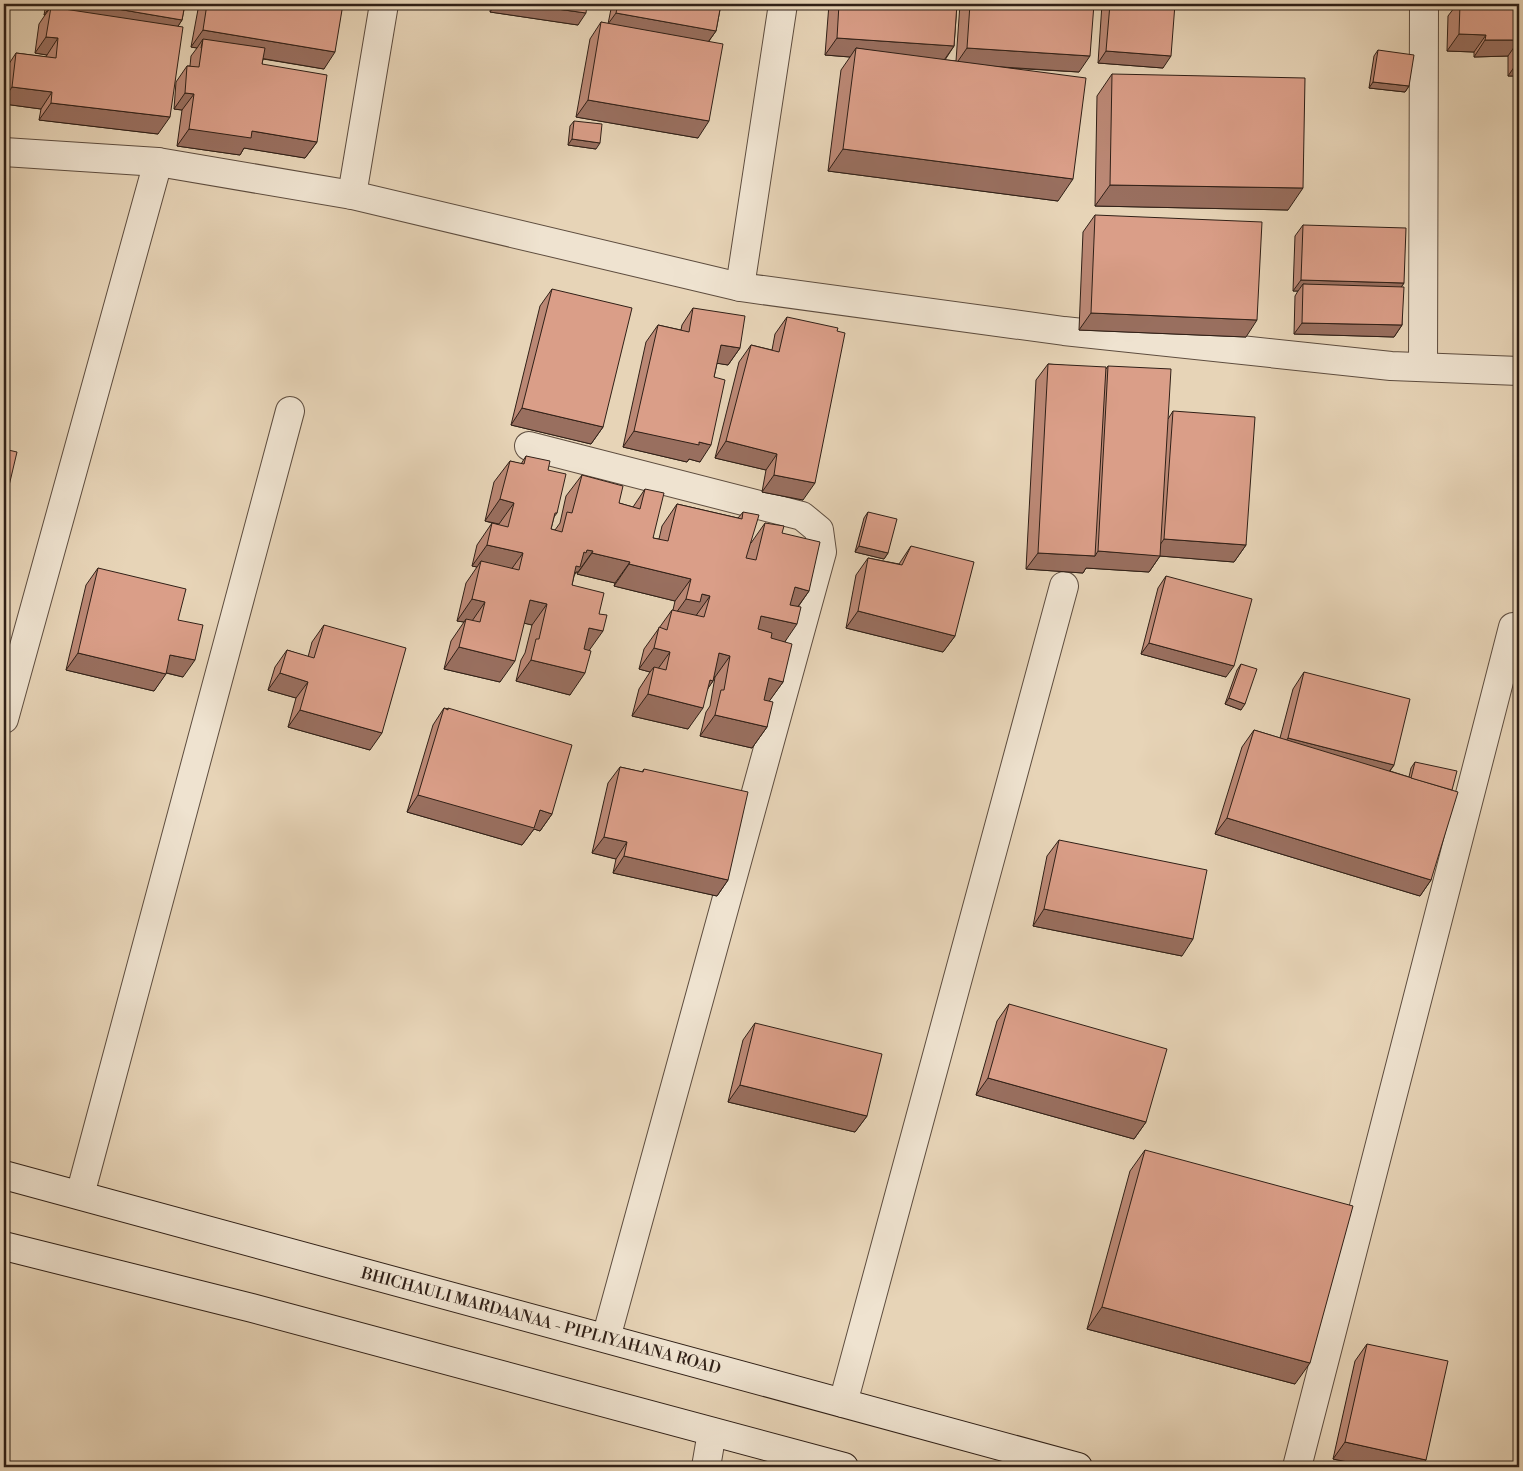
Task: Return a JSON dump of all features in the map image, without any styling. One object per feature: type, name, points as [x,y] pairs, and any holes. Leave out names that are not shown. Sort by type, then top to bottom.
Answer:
[{"type":"street","points":[[352,195],[384,4]]},
{"type":"street","points":[[740,287],[783,4]]},
{"type":"street","points":[[1423,367],[1424,4]]},
{"type":"street","points":[[4,152],[158,162],[352,195],[740,287],[1064,331],[1391,366],[1519,371]]},
{"type":"street","points":[[4,719],[158,162]]},
{"type":"street","points":[[80,1195],[290,410]]},
{"type":"street","points":[[529,446],[802,516],[819,530],[822,552],[606,1338]]},
{"type":"street","points":[[844,1403],[1064,586]]},
{"type":"street","points":[[1297,1467],[1513,627]]},
{"type":"street","name":"BHICHAULI MARDAANAA - PIPLIYAHANA ROAD","points":[[4,1174],[1078,1467]]},
{"type":"street","points":[[4,1246],[252,1308],[844,1467]]},
{"type":"street","points":[[706,1467],[712,1432]]},
{"type":"building","points":[[88,4],[185,4],[182,20]]},
{"type":"building","points":[[207,4],[343,4],[335,52],[203,30]]},
{"type":"building","points":[[521,4],[587,4],[586,13]]},
{"type":"building","points":[[618,4],[721,4],[716,31],[616,13]]},
{"type":"building","points":[[839,4],[957,4],[954,46],[837,38]]},
{"type":"building","points":[[970,4],[1094,4],[1090,56],[967,48]]},
{"type":"building","points":[[1110,4],[1175,4],[1171,56],[1106,51]]},
{"type":"building","points":[[1460,4],[1519,4],[1519,40],[1485,40],[1486,35],[1459,34]]},
{"type":"building","points":[[51,7],[183,27],[170,117],[51,103],[52,92],[12,87],[16,53],[56,58],[58,38],[46,37]]},
{"type":"building","points":[[601,22],[723,44],[709,121],[588,100]]},
{"type":"building","points":[[203,39],[265,48],[262,64],[327,75],[317,142],[252,131],[251,138],[189,129],[194,94],[185,93],[187,66],[199,67]]},
{"type":"building","points":[[856,48],[1086,78],[1073,179],[843,149]]},
{"type":"building","points":[[1378,50],[1414,55],[1409,86],[1373,82]]},
{"type":"building","points":[[1112,74],[1305,78],[1303,188],[1110,185]]},
{"type":"building","points":[[574,121],[602,124],[600,143],[572,139]]},
{"type":"building","points":[[1095,215],[1262,222],[1257,320],[1091,313]]},
{"type":"building","points":[[1303,225],[1406,228],[1404,283],[1301,280]]},
{"type":"building","points":[[1303,284],[1404,287],[1402,325],[1302,323]]},
{"type":"building","points":[[552,289],[632,308],[603,427],[522,408]]},
{"type":"building","points":[[693,308],[745,316],[740,348],[721,345],[714,377],[725,380],[711,445],[699,442],[699,445],[634,431],[658,325],[689,332]]},
{"type":"building","points":[[787,317],[838,328],[837,331],[845,333],[815,483],[774,475],[777,454],[726,441],[751,345],[779,352]]},
{"type":"building","points":[[1048,364],[1106,367],[1095,556],[1038,553]]},
{"type":"building","points":[[1108,366],[1171,369],[1160,556],[1098,551]]},
{"type":"building","points":[[1173,411],[1255,417],[1246,545],[1164,539]]},
{"type":"building","points":[[4,449],[17,452],[4,507]]},
{"type":"building","points":[[526,456],[550,461],[548,470],[566,474],[557,513],[555,513],[551,529],[562,532],[567,512],[572,513],[582,475],[623,486],[619,503],[640,509],[645,489],[664,493],[653,538],[668,541],[677,504],[742,519],[743,512],[759,515],[746,558],[756,560],[765,523],[784,526],[782,533],[820,542],[809,591],[795,587],[790,605],[801,607],[797,624],[761,616],[758,629],[772,633],[771,638],[792,644],[783,682],[769,678],[764,700],[773,702],[767,727],[715,715],[721,690],[724,690],[730,656],[719,653],[713,681],[710,680],[703,708],[648,694],[654,667],[666,670],[670,652],[654,648],[659,627],[667,630],[672,610],[704,617],[710,596],[702,594],[700,602],[686,599],[691,579],[629,564],[630,562],[592,553],[593,551],[587,550],[586,553],[584,552],[580,567],[576,566],[572,585],[604,593],[599,614],[607,615],[603,631],[589,628],[584,649],[591,651],[585,673],[531,660],[536,639],[539,639],[547,604],[530,600],[515,661],[459,647],[466,619],[480,622],[485,602],[472,599],[481,561],[519,570],[523,553],[487,545],[492,523],[508,527],[514,503],[500,499],[510,461],[524,464]]},
{"type":"building","points":[[868,512],[897,519],[888,553],[859,546]]},
{"type":"building","points":[[911,546],[974,562],[955,636],[858,611],[868,558],[902,565]]},
{"type":"building","points":[[98,568],[186,589],[178,620],[203,625],[195,660],[170,655],[166,674],[78,653]]},
{"type":"building","points":[[1166,576],[1252,599],[1234,666],[1149,643]]},
{"type":"building","points":[[324,625],[406,648],[382,733],[300,710],[308,682],[280,673],[287,650],[314,658]]},
{"type":"building","points":[[1241,664],[1257,669],[1245,704],[1229,698]]},
{"type":"building","points":[[1304,672],[1410,699],[1394,765],[1288,738]]},
{"type":"building","points":[[444,708],[572,745],[552,814],[540,810],[534,828],[418,795]]},
{"type":"building","points":[[1254,730],[1458,792],[1431,880],[1227,818]]},
{"type":"building","points":[[1415,762],[1457,771],[1452,790],[1411,778]]},
{"type":"building","points":[[620,767],[643,772],[644,769],[748,792],[728,880],[624,856],[627,842],[604,837]]},
{"type":"building","points":[[1059,840],[1207,870],[1193,939],[1044,909]]},
{"type":"building","points":[[1009,1004],[1167,1049],[1146,1122],[988,1078]]},
{"type":"building","points":[[755,1023],[882,1054],[867,1116],[740,1085]]},
{"type":"building","points":[[1145,1150],[1353,1206],[1310,1363],[1102,1307]]},
{"type":"building","points":[[1367,1344],[1448,1361],[1426,1460],[1345,1442]]}]
